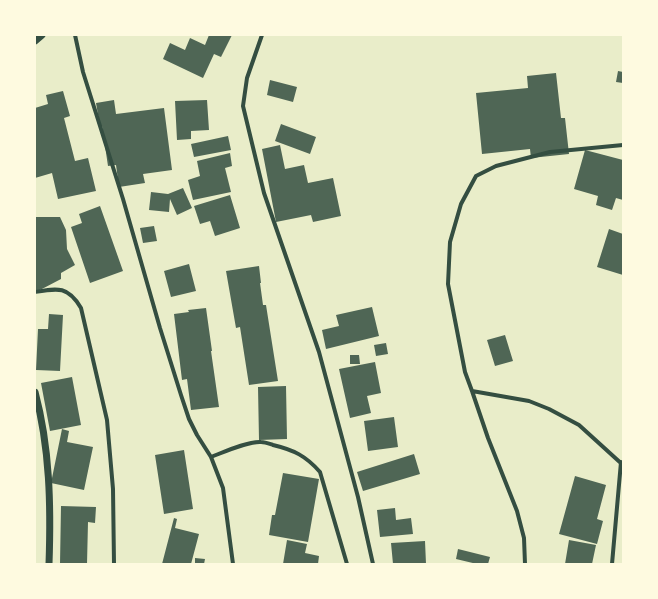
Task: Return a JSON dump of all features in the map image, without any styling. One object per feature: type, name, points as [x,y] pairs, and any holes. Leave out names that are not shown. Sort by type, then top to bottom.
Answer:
[{"type":"street","points":[[35,41],[42,35]]},
{"type":"street","points":[[75,35],[83,72],[119,185],[181,395],[195,430],[211,457],[223,488],[233,564]]},
{"type":"street","points":[[262,35],[247,78],[243,106],[264,193],[319,352],[358,497],[373,564]]},
{"type":"street","points":[[525,564],[524,538],[517,511],[488,438],[465,372],[448,284],[450,242],[461,204],[476,176],[496,166],[550,152],[623,145]]},
{"type":"street","points":[[35,292],[49,290],[65,291],[75,298],[81,308],[107,420],[113,488],[114,564]]},
{"type":"street","points":[[472,390],[529,402],[549,410],[579,425],[622,463],[612,564]]},
{"type":"street","points":[[35,392],[43,429],[49,482],[49,564]]},
{"type":"street","points":[[211,457],[241,446],[261,442],[286,448],[302,455],[311,462],[320,472],[347,564]]},
{"type":"building","points":[[209,35],[232,35],[221,57],[214,54],[203,78],[163,59],[170,43],[185,50],[190,38],[205,45]]},
{"type":"building","points":[[618,71],[623,72],[623,83],[616,82]]},
{"type":"building","points":[[556,73],[561,118],[565,118],[569,154],[531,158],[530,149],[482,154],[476,93],[528,88],[527,76]]},
{"type":"building","points":[[270,80],[297,87],[293,102],[267,95]]},
{"type":"building","points":[[63,91],[70,116],[64,118],[75,161],[88,158],[96,191],[58,199],[52,173],[35,178],[35,108],[48,104],[46,95]]},
{"type":"building","points":[[114,100],[116,114],[164,108],[172,170],[143,174],[145,183],[119,187],[116,165],[108,166],[102,126],[100,126],[96,103]]},
{"type":"building","points":[[207,100],[209,130],[191,131],[191,139],[177,140],[175,101]]},
{"type":"building","points":[[281,124],[316,137],[310,154],[275,141]]},
{"type":"building","points":[[228,136],[231,150],[194,157],[191,144]]},
{"type":"building","points":[[280,145],[285,169],[304,165],[308,183],[333,178],[341,216],[313,222],[311,215],[276,222],[262,149]]},
{"type":"building","points":[[585,150],[623,160],[623,200],[616,198],[612,210],[596,205],[598,196],[574,189]]},
{"type":"building","points":[[230,153],[232,166],[225,168],[231,192],[193,200],[188,180],[200,176],[197,161]]},
{"type":"building","points":[[183,188],[192,208],[177,215],[170,199],[169,212],[149,210],[151,192],[168,194]]},
{"type":"building","points":[[230,195],[240,228],[215,236],[210,221],[200,224],[194,206]]},
{"type":"building","points":[[100,206],[123,271],[90,283],[71,227],[82,223],[79,214]]},
{"type":"building","points":[[36,217],[60,217],[66,230],[67,249],[75,265],[61,273],[61,279],[40,290],[35,290]]},
{"type":"building","points":[[154,226],[157,241],[143,243],[140,228]]},
{"type":"building","points":[[609,229],[623,234],[623,275],[597,267]]},
{"type":"building","points":[[189,264],[196,291],[171,297],[164,271]]},
{"type":"building","points":[[259,266],[263,305],[266,305],[278,381],[249,385],[240,327],[236,328],[226,271]]},
{"type":"building","points":[[372,307],[379,336],[326,349],[322,330],[339,326],[336,315]]},
{"type":"building","points":[[206,308],[219,407],[191,410],[187,379],[182,380],[174,314],[189,312],[188,310]]},
{"type":"building","points":[[49,314],[63,315],[60,371],[36,370],[38,329],[48,329]]},
{"type":"building","points":[[505,335],[513,361],[495,366],[487,340]]},
{"type":"building","points":[[386,343],[388,354],[376,356],[374,345]]},
{"type":"building","points":[[350,355],[359,355],[360,364],[350,364]]},
{"type":"building","points":[[375,362],[381,393],[367,396],[371,413],[350,418],[339,369]]},
{"type":"building","points":[[72,377],[81,425],[50,431],[41,383]]},
{"type":"building","points":[[286,386],[287,439],[259,440],[258,387]]},
{"type":"building","points":[[394,417],[398,447],[368,451],[364,421]]},
{"type":"building","points":[[62,429],[69,431],[67,442],[93,447],[84,490],[51,483]]},
{"type":"building","points":[[184,450],[193,509],[164,514],[155,455]]},
{"type":"building","points":[[414,454],[420,474],[363,491],[357,472]]},
{"type":"building","points":[[283,473],[319,479],[308,542],[269,535],[272,515],[275,515]]},
{"type":"building","points":[[575,476],[606,485],[597,519],[603,521],[597,544],[559,534]]},
{"type":"building","points":[[61,506],[96,507],[95,523],[88,522],[87,564],[60,564]]},
{"type":"building","points":[[395,508],[396,520],[411,518],[413,534],[380,537],[377,510]]},
{"type":"building","points":[[174,518],[177,519],[175,528],[199,534],[191,564],[162,564]]},
{"type":"building","points":[[287,540],[307,544],[305,553],[319,556],[318,564],[283,564]]},
{"type":"building","points":[[569,540],[596,545],[592,564],[565,564]]},
{"type":"building","points":[[425,541],[426,564],[393,564],[391,543]]},
{"type":"building","points":[[458,549],[490,557],[488,564],[477,564],[456,559]]},
{"type":"building","points":[[195,558],[205,559],[204,564],[195,564]]}]
